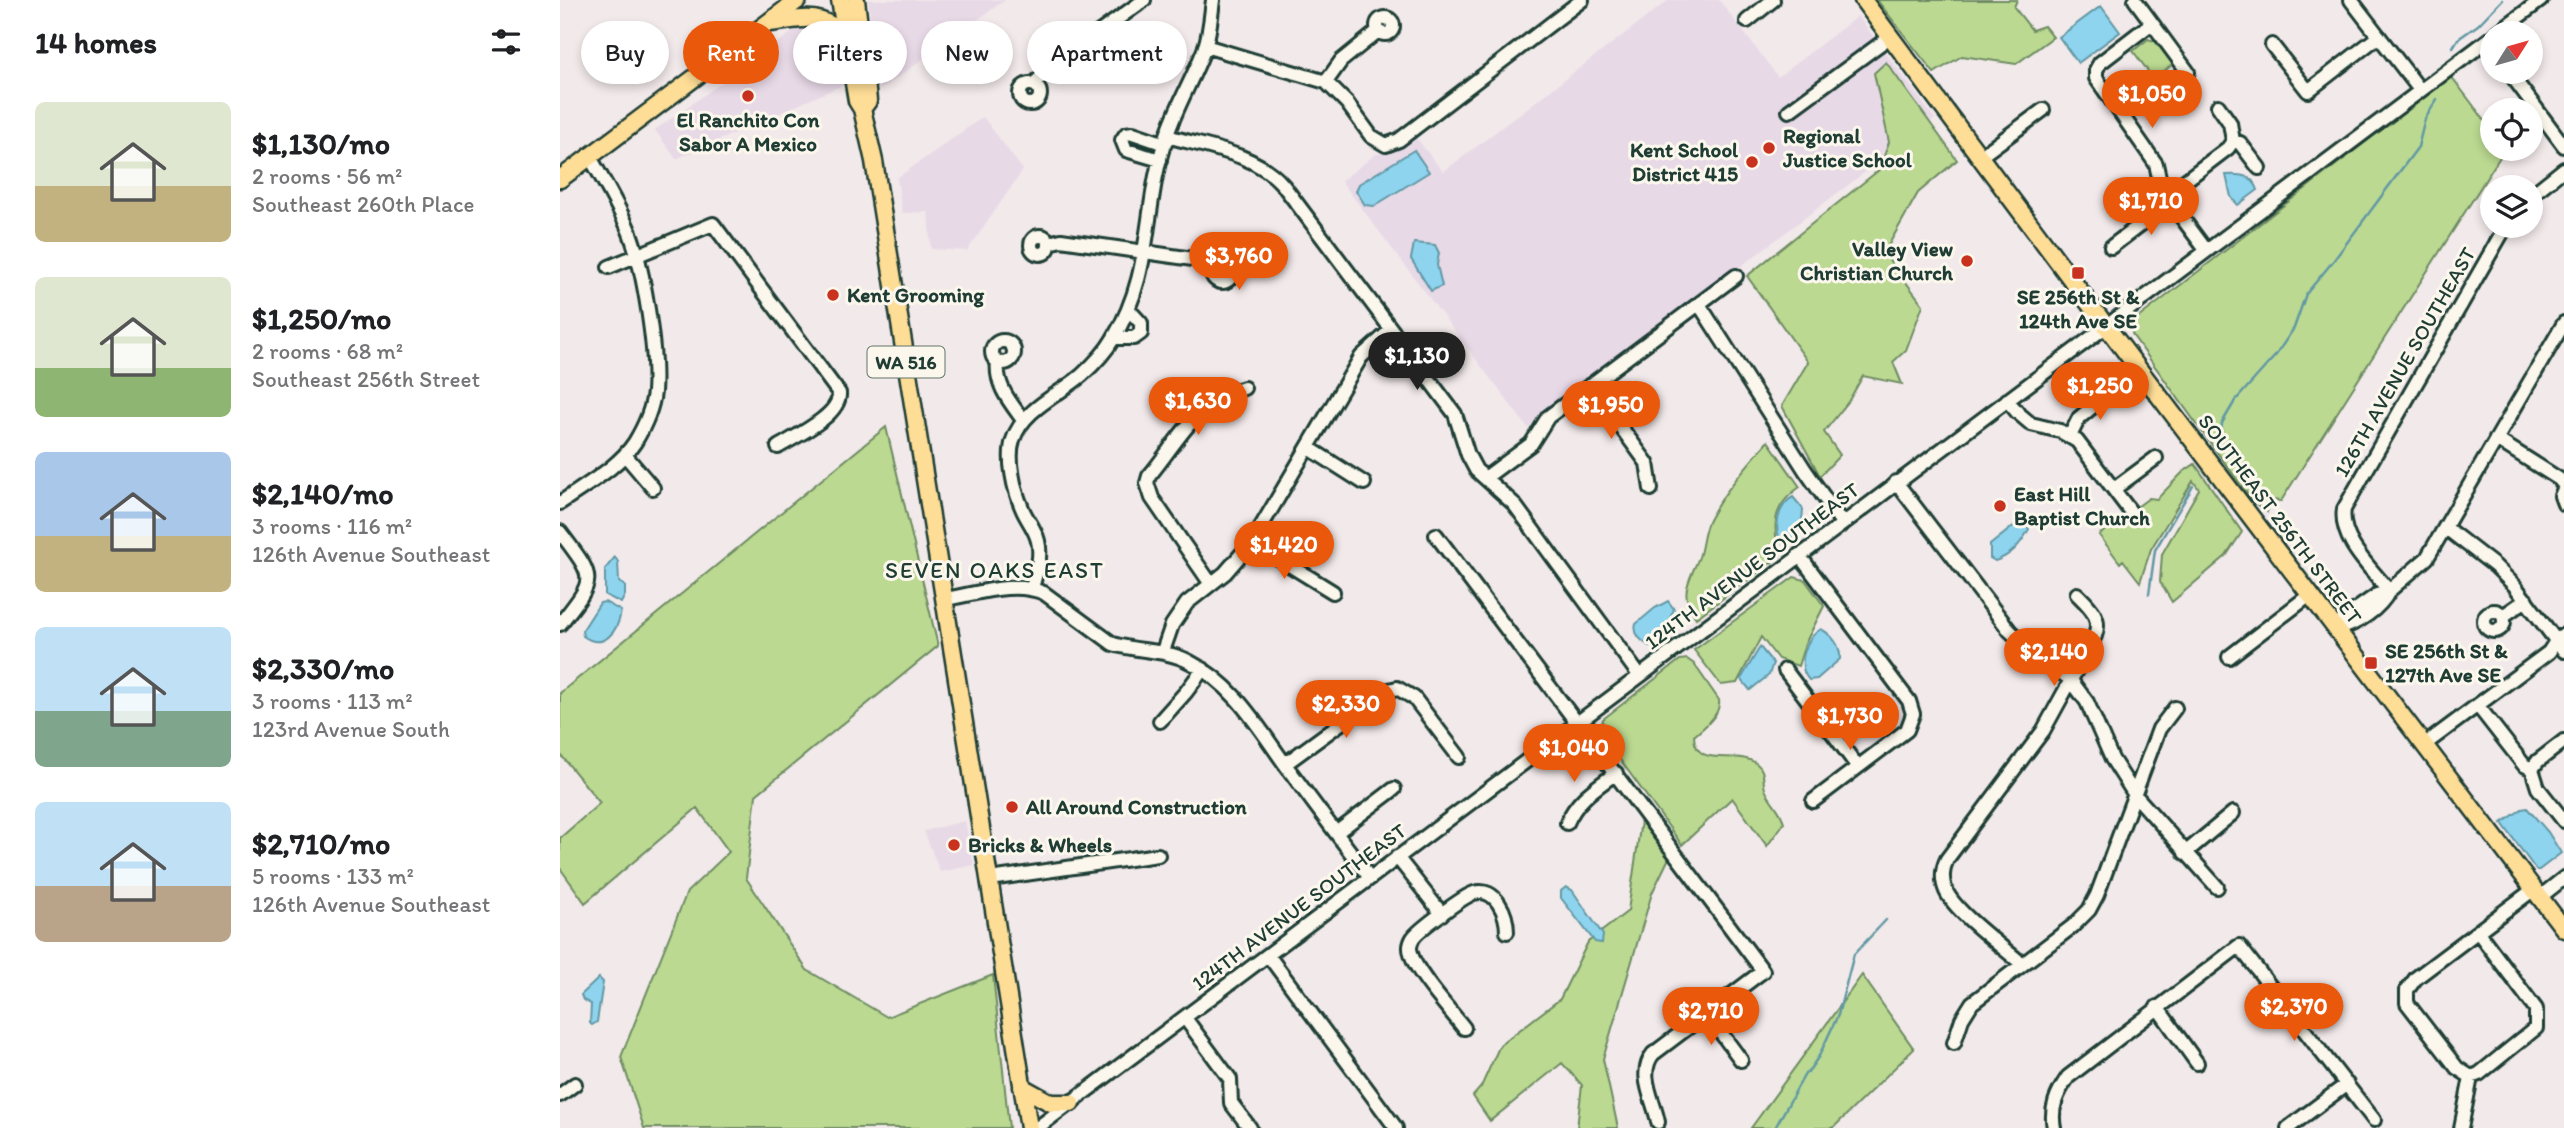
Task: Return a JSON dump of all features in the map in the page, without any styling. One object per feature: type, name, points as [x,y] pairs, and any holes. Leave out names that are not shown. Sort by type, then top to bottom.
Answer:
[{"type":"main road","points":[[770,21],[798,0]]},
{"type":"main road","name":"WA 516","points":[[840,0],[843,21]]},
{"type":"main road","name":"WA 516","points":[[856,0],[868,101],[862,108]]},
{"type":"main road","name":"SOUTHEAST 256TH STREET","points":[[1863,0],[2106,326],[2564,929]]},
{"type":"main road","points":[[779,22],[807,18],[824,21]]},
{"type":"main road","points":[[560,179],[686,84]]},
{"type":"main road","name":"WA 516","points":[[854,84],[857,101],[862,108],[878,184],[1029,1128]]},
{"type":"main road","points":[[1022,1087],[1051,1103],[1071,1103]]},
{"type":"street","points":[[1115,21],[1144,0]]},
{"type":"street","points":[[1032,588],[1037,568],[1038,541],[1022,509],[1012,461],[1012,443],[1023,420],[1081,376],[1097,360],[1114,338],[1129,310],[1146,251],[1160,160],[1205,46],[1213,0]]},
{"type":"street","points":[[1205,46],[1326,82],[1347,103],[1371,136],[1385,145],[1399,140],[1582,0]]},
{"type":"street","points":[[1747,21],[1773,0]]},
{"type":"street","points":[[2135,0],[2188,72]]},
{"type":"street","points":[[2351,0],[2420,90]]},
{"type":"street","name":"124TH AVENUE SOUTHEAST","points":[[2515,21],[2541,0]]},
{"type":"street","points":[[2152,23],[2103,60],[2096,74],[2099,85],[2156,164],[2160,187],[2206,250]]},
{"type":"street","points":[[1326,82],[1341,61],[1378,31]]},
{"type":"street","points":[[1789,111],[1891,36]]},
{"type":"street","points":[[2273,45],[2308,91],[2379,36]]},
{"type":"street","name":"124TH AVENUE SOUTHEAST","points":[[1037,1128],[2206,250],[2480,48]]},
{"type":"street","points":[[2518,84],[2564,146]]},
{"type":"street","points":[[2111,247],[2228,148],[2233,141],[2230,123],[2218,106]]},
{"type":"street","points":[[1981,156],[2043,110]]},
{"type":"street","points":[[1160,160],[1126,150],[1122,140],[1126,134],[1133,133],[1166,140],[1254,162],[1275,176],[1455,414],[1468,455],[1485,478],[1514,504],[1639,675]]},
{"type":"street","points":[[2233,141],[2240,143],[2259,168]]},
{"type":"street","points":[[560,503],[625,455],[642,430],[654,394],[648,312],[638,256],[619,208],[590,157]]},
{"type":"street","points":[[2543,186],[2564,169]]},
{"type":"street","points":[[609,267],[713,224],[835,384],[840,400],[832,412],[778,447]]},
{"type":"street","name":"126TH AVENUE SOUTHEAST","points":[[2389,591],[2355,549],[2342,519],[2349,498],[2499,238]]},
{"type":"street","points":[[1049,243],[1061,240],[1146,251],[1200,260],[1213,267]]},
{"type":"street","points":[[1485,478],[1531,444],[1548,417],[1736,276]]},
{"type":"street","points":[[1699,304],[1798,460],[1842,523]]},
{"type":"street","points":[[1114,338],[1134,338],[1141,333],[1141,323],[1129,310]]},
{"type":"street","points":[[2338,629],[2344,618],[2377,594],[2389,591],[2427,558],[2496,439],[2559,346],[2564,323]]},
{"type":"street","points":[[1163,651],[1178,614],[1186,603],[1237,561],[1252,542],[1361,357],[1391,330]]},
{"type":"street","points":[[998,362],[1001,388],[1023,420]]},
{"type":"street","points":[[1590,385],[1647,463],[1651,489]]},
{"type":"street","points":[[1211,584],[1152,498],[1147,483],[1149,476],[1194,417],[1219,398],[1244,388]]},
{"type":"street","points":[[2070,436],[2079,418],[2108,394]]},
{"type":"street","points":[[2007,400],[2031,424],[2070,436],[2082,445],[2130,511]]},
{"type":"street","points":[[2496,439],[2559,479],[2564,487],[2561,496],[2564,504]]},
{"type":"street","points":[[1309,448],[1364,483]]},
{"type":"street","points":[[625,455],[653,488]]},
{"type":"street","points":[[2114,489],[2156,458]]},
{"type":"street","points":[[1896,482],[2010,631],[2035,654],[2070,679],[2087,702],[2112,759],[2135,795],[2217,887]]},
{"type":"street","points":[[2424,745],[2561,643],[2495,566],[2446,528]]},
{"type":"street","points":[[560,532],[584,564],[588,578],[583,595],[560,624]]},
{"type":"street","points":[[1436,535],[1763,971],[1653,1054],[1647,1062],[1645,1070],[1658,1122]]},
{"type":"street","points":[[1252,542],[1333,592]]},
{"type":"street","points":[[1799,555],[1913,708],[1907,730],[1813,802]]},
{"type":"street","points":[[945,599],[1017,587],[1032,588],[1044,593],[1113,644],[1126,648],[1163,651],[1203,669],[1232,692],[1370,878]]},
{"type":"street","points":[[2022,964],[1957,907],[1946,891],[1942,871],[1947,859],[2043,731],[2099,626],[2095,613],[2077,594]]},
{"type":"street","points":[[2229,657],[2311,594]]},
{"type":"street","points":[[2503,616],[2526,600]]},
{"type":"street","points":[[1160,721],[1203,669]]},
{"type":"street","points":[[1785,670],[1858,767]]},
{"type":"street","points":[[1285,764],[1385,691],[1397,688],[1414,698],[1459,757]]},
{"type":"street","points":[[2479,706],[2524,765],[2532,769],[2538,788],[2564,821]]},
{"type":"street","points":[[1954,1043],[1962,1019],[1972,1003],[2055,941],[2089,910],[2159,729],[2175,708]]},
{"type":"street","points":[[2532,769],[2564,741]]},
{"type":"street","points":[[1567,822],[1580,800],[1616,773]]},
{"type":"street","points":[[1336,832],[1394,789]]},
{"type":"street","points":[[2185,853],[2233,813]]},
{"type":"street","points":[[990,879],[1158,855]]},
{"type":"street","points":[[1397,857],[1441,914]]},
{"type":"street","points":[[2471,1077],[2457,1068],[2407,1003],[2407,990],[2416,978],[2478,932],[2564,878]]},
{"type":"street","points":[[1464,1028],[1414,962],[1410,948],[1415,935],[1475,892],[1488,893],[1494,898],[1505,914],[1507,932]]},
{"type":"street","points":[[2471,1077],[2479,1074],[2531,1033],[2537,1023],[2536,1009],[2478,932]]},
{"type":"street","points":[[2054,1128],[2053,1106],[2059,1089],[2068,1077],[2239,946],[2374,1120]]},
{"type":"street","points":[[1268,955],[1396,1128]]},
{"type":"street","points":[[2157,1007],[2197,1063]]},
{"type":"street","points":[[1707,1014],[1741,1060]]},
{"type":"street","points":[[1185,1018],[1225,1071],[1232,1087],[1231,1102],[1250,1128]]},
{"type":"street","points":[[2461,1128],[2471,1077]]},
{"type":"street","points":[[560,1096],[575,1084]]},
{"type":"street","points":[[2288,1128],[2347,1084]]},
{"type":"shaded area","points":[[868,0],[1005,0],[976,21],[921,21],[921,60],[907,71],[907,21],[871,21]]},
{"type":"shaded area","points":[[1669,0],[1719,0],[1778,77],[1858,16],[1935,119],[1528,428],[1341,181],[1376,154],[1391,153],[1414,135],[1443,172]]},
{"type":"shaded area","points":[[793,32],[793,84],[845,84],[676,159],[655,130],[720,84],[779,84],[779,42]]},
{"type":"shaded area","points":[[983,117],[1023,170],[967,251],[931,249],[928,212],[902,213],[897,178]]},
{"type":"shaded area","points":[[965,821],[974,865],[940,872],[924,831]]},
{"type":"green space","points":[[1877,0],[2017,0],[2014,7],[2032,30],[2044,26],[2053,37],[2016,64],[1962,56],[1934,73]]},
{"type":"green space","points":[[2148,39],[2155,41],[2173,64],[2154,79],[2133,51]]},
{"type":"green space","points":[[1886,62],[1957,160],[1918,193],[1884,253],[1923,305],[1906,350],[1893,362],[1902,384],[1863,376],[1848,402],[1824,432],[1840,455],[1820,476],[1782,406],[1808,362],[1747,276],[1879,170],[1889,142],[1874,73]]},
{"type":"green space","points":[[2451,76],[2480,114],[2480,161],[2497,161],[2488,175],[2480,175],[2480,188],[2281,501],[2271,500],[2267,512],[2251,499],[2133,336],[2131,330],[2134,321]]},
{"type":"green space","points":[[886,427],[938,646],[756,795],[746,878],[807,970],[887,1017],[993,975],[1009,1128],[644,1128],[621,1057],[687,892],[729,852],[697,808],[585,903],[560,868],[560,838],[600,803],[560,754],[560,693]]},
{"type":"green space","points":[[1768,441],[1800,487],[1784,502],[1776,517],[1780,556],[1696,618],[1686,594],[1707,524],[1729,489]]},
{"type":"green space","points":[[2195,464],[2242,532],[2226,556],[2172,602],[2160,582],[2162,554],[2199,489],[2193,481],[2151,549],[2140,582],[2123,560],[2120,563],[2099,535],[2149,498],[2157,499],[2183,472]]},
{"type":"green space","points":[[1794,577],[1805,580],[1824,606],[1805,644],[1798,666],[1778,659],[1761,637],[1737,683],[1721,685],[1694,650]]},
{"type":"green space","points":[[1687,659],[1694,664],[1719,700],[1715,716],[1694,736],[1696,747],[1709,756],[1749,760],[1760,767],[1765,789],[1784,823],[1767,846],[1732,798],[1682,845],[1600,732],[1603,719],[1680,660]]},
{"type":"green space","points":[[1641,821],[1669,858],[1652,893],[1603,1059],[1618,1128],[1577,1128],[1582,1085],[1562,1063],[1490,1121],[1473,1096],[1481,1087],[1500,1045],[1560,999],[1588,942],[1628,911]]},
{"type":"green space","points":[[1862,975],[1914,1049],[1833,1128],[1751,1128]]},
{"type":"water","points":[[2101,6],[2120,32],[2078,63],[2059,37]]},
{"type":"water","points":[[1414,150],[1429,172],[1374,206],[1365,205],[1356,191],[1359,184]]},
{"type":"water","points":[[2226,175],[2245,176],[2253,181],[2258,190],[2238,205],[2231,197]]},
{"type":"water","points":[[1414,243],[1435,245],[1439,253],[1437,265],[1442,286],[1431,291],[1411,259]]},
{"type":"water","points":[[1793,497],[1803,509],[1801,526],[1793,538],[1782,542],[1779,537],[1778,517],[1784,505]]},
{"type":"water","points":[[2020,521],[2029,529],[2019,545],[2001,559],[1995,561],[1990,558],[1990,545]]},
{"type":"water","points":[[615,557],[618,562],[619,582],[625,586],[621,603],[605,595],[605,569]]},
{"type":"water","points":[[1668,601],[1674,609],[1668,623],[1670,632],[1649,646],[1637,634],[1636,624]]},
{"type":"water","points":[[605,602],[621,611],[613,632],[609,637],[597,641],[583,636],[582,631],[600,603]]},
{"type":"water","points":[[1821,629],[1835,641],[1840,659],[1817,679],[1809,680],[1803,667],[1804,653],[1815,633]]},
{"type":"water","points":[[1760,647],[1773,663],[1769,675],[1750,690],[1741,679]]},
{"type":"water","points":[[2527,808],[2548,832],[2561,853],[2539,870],[2536,870],[2502,823]]},
{"type":"water","points":[[1566,887],[1572,890],[1603,935],[1602,943],[1595,942],[1561,898],[1561,891]]},
{"type":"water","points":[[599,978],[603,982],[597,1022],[592,1025],[591,1004],[583,1000],[581,995]]},
{"type":"waterway","points":[[2453,47],[2458,39],[2478,25],[2502,0]]},
{"type":"waterway","points":[[2221,436],[2222,423],[2235,401],[2276,355],[2294,328],[2306,294],[2418,147],[2425,119],[2437,99]]},
{"type":"waterway","points":[[2149,594],[2155,550],[2193,486]]},
{"type":"waterway","points":[[1775,1128],[1805,1074],[1819,1056],[1838,1015],[1854,954],[1886,920]]},
{"type":"place","name":"El Ranchito Con Sabor A Mexico","points":[[748,96]]},
{"type":"place","name":"Regional Justice School","points":[[1769,148]]},
{"type":"place","name":"Kent School District 415","points":[[1752,162]]},
{"type":"place","name":"Valley View Christian Church","points":[[1967,261]]},
{"type":"place","name":"SE 256th St & 124th Ave SE","points":[[2078,273]]},
{"type":"place","name":"Kent Grooming","points":[[833,295]]},
{"type":"place","name":"East Hill Baptist Church","points":[[2000,506]]},
{"type":"place","name":"SE 256th St & 127th Ave SE","points":[[2371,663]]},
{"type":"place","name":"All Around Construction","points":[[1012,807]]},
{"type":"place","name":"Bricks & Wheels","points":[[954,845]]},
{"type":"district","name":"SEVEN OAKS EAST","points":[[995,570]]}]
